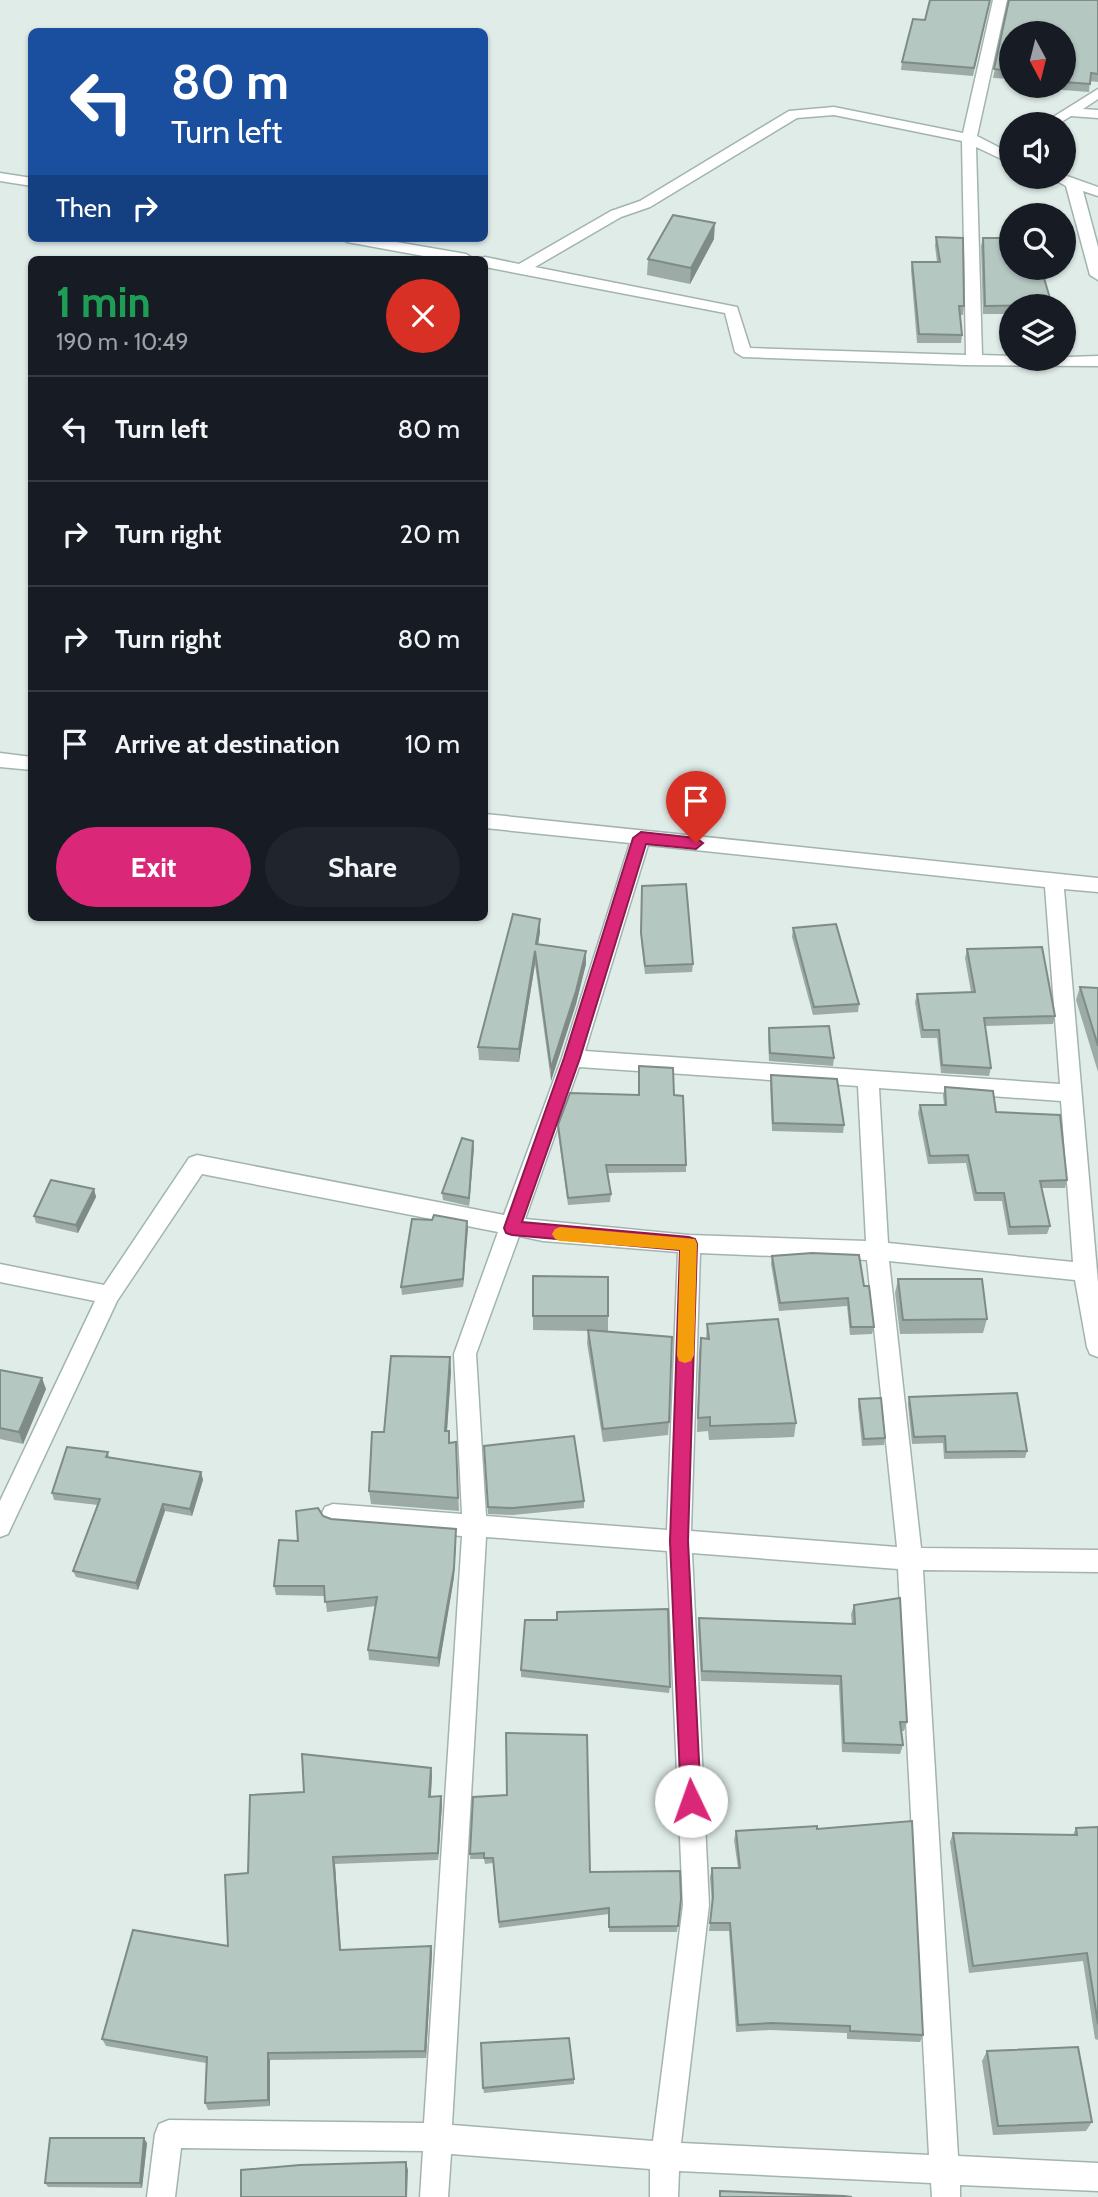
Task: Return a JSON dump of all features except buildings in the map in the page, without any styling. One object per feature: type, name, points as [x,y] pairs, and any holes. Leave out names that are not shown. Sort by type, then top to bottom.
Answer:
[{"type":"street","points":[[974,360],[969,138],[1000,0]]},
{"type":"street","points":[[1068,112],[1098,93]]},
{"type":"street","points":[[521,269],[616,214],[645,204],[794,114],[834,111],[969,138],[999,151]]},
{"type":"street","points":[[1076,113],[1098,114]]},
{"type":"street","points":[[0,177],[28,181]]},
{"type":"street","points":[[1076,184],[1098,192]]},
{"type":"street","points":[[1075,189],[1098,275]]},
{"type":"street","points":[[370,242],[449,256]]},
{"type":"street","points":[[488,263],[732,310],[743,352],[974,360],[1098,361]]},
{"type":"street","points":[[0,760],[28,764]]},
{"type":"street","points":[[488,821],[1098,885]]},
{"type":"street","points":[[434,2197],[475,1526],[465,1354],[572,1058],[641,838]]},
{"type":"street","points":[[1054,880],[1085,1272],[1098,1347]]},
{"type":"street","points":[[572,1058],[1071,1093]]},
{"type":"street","points":[[868,1079],[877,1251],[910,1559],[945,2184]]},
{"type":"street","points":[[0,1526],[108,1295],[197,1164],[512,1228],[689,1244],[877,1251],[1085,1272]]},
{"type":"street","points":[[664,2197],[665,2156],[695,1905],[679,1541],[689,1244]]},
{"type":"street","points":[[0,1273],[108,1295]]},
{"type":"street","points":[[333,1515],[910,1559],[1098,1561]]},
{"type":"street","points":[[162,2197],[169,2134],[438,2138],[665,2156],[945,2184],[1098,2177]]},
{"type":"slow traffic","points":[[560,1234],[689,1244],[685,1355]]},
{"type":"route","points":[[691,1801],[679,1541],[689,1244],[512,1228],[572,1058],[641,838],[696,843]]}]
